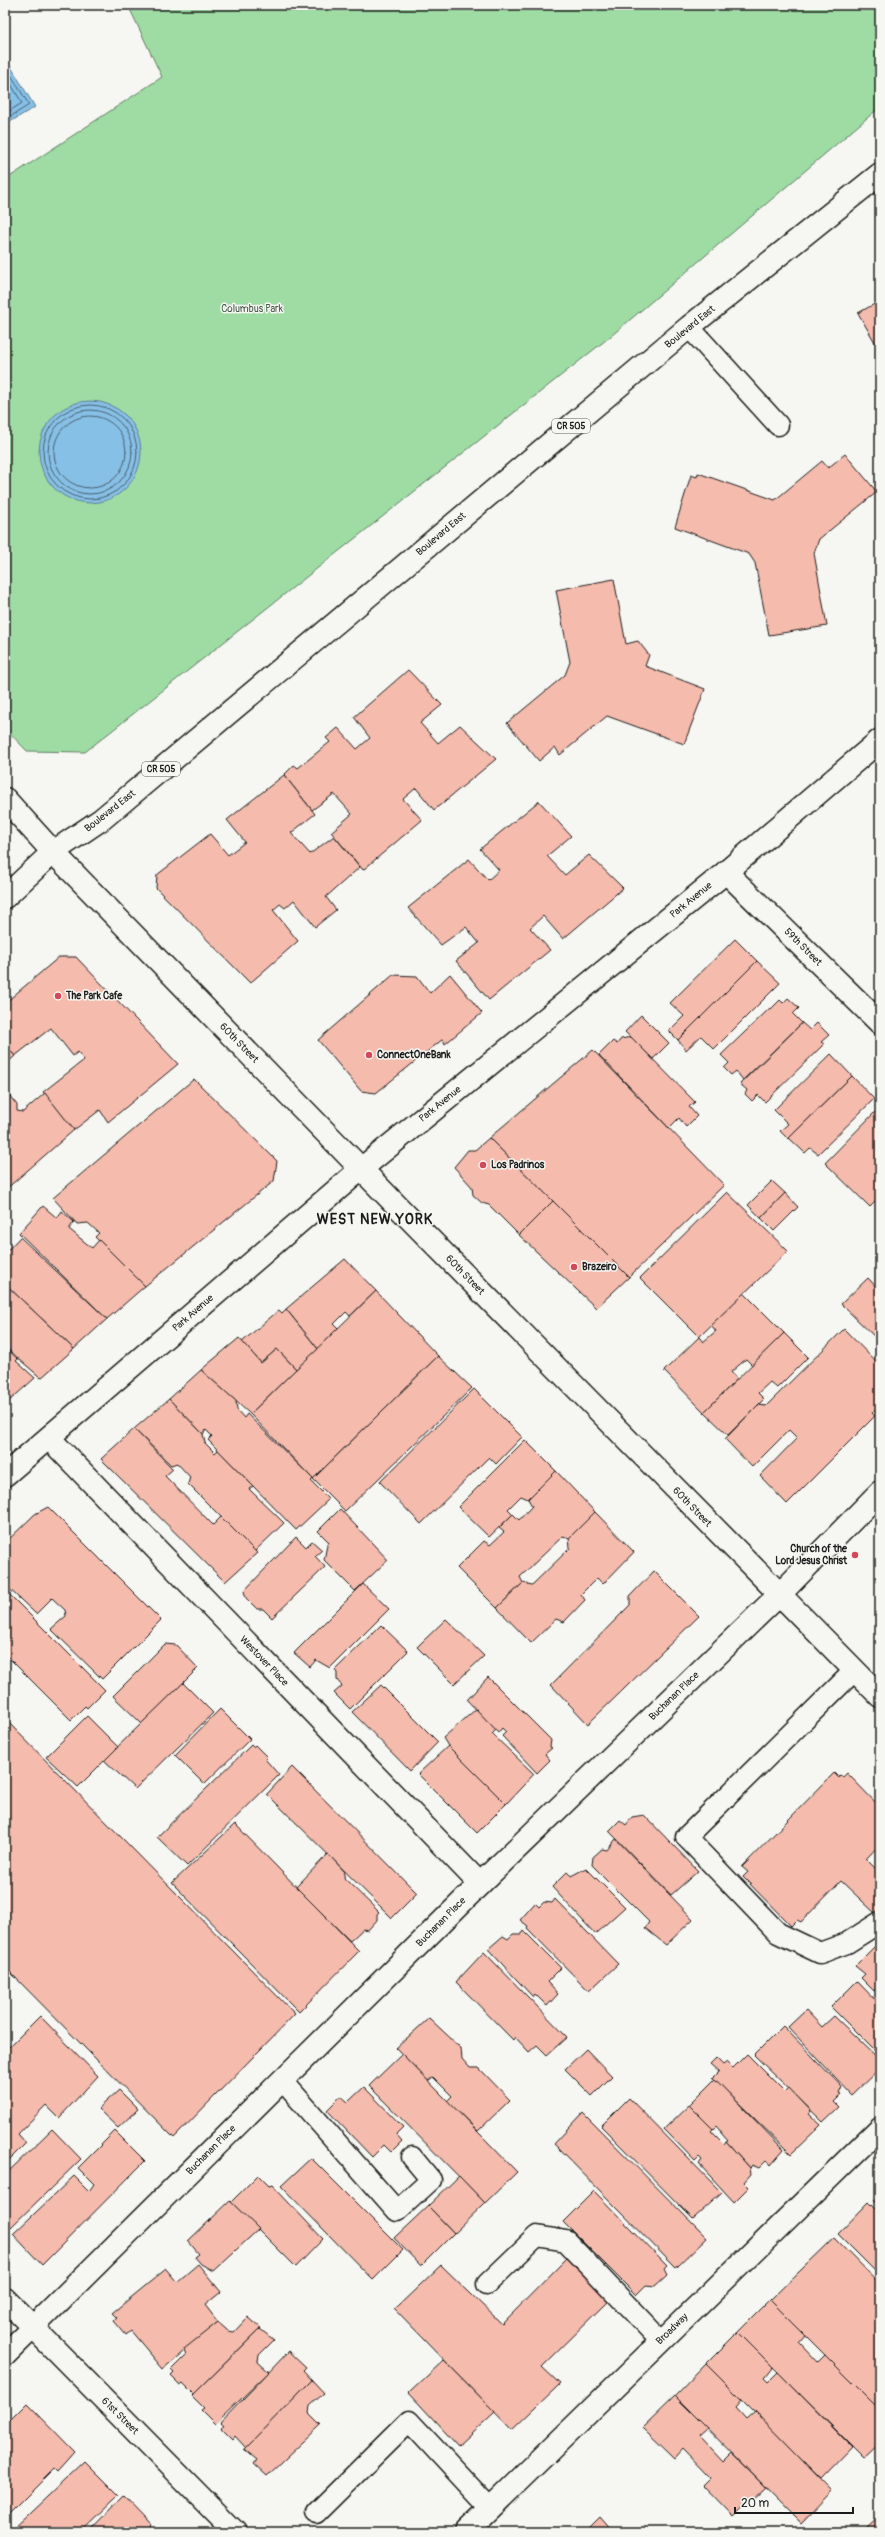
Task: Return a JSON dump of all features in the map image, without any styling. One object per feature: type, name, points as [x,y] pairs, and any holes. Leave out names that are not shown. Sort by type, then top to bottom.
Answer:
[{"type":"street","name":"Boulevard East","points":[[5,897],[53,852],[102,819],[689,327],[880,174]]},
{"type":"street","name":"Park Avenue","points":[[5,1475],[361,1169],[726,872],[880,740]]},
{"type":"street","name":"60th Street","points":[[5,799],[53,852],[361,1169],[880,1696]]},
{"type":"street","name":"59th Street","points":[[726,872],[880,1023]]},
{"type":"street","name":"Westover Place","points":[[49,1438],[480,1884]]},
{"type":"street","name":"Buchanan Place","points":[[5,2354],[480,1884],[779,1595],[880,1492]]},
{"type":"street","name":"Broadway","points":[[466,2532],[660,2340],[880,2128]]},
{"type":"street","name":"61st Street","points":[[5,2299],[235,2532]]},
{"type":"lane","points":[[689,327],[778,425]]},
{"type":"lane","points":[[855,1670],[686,1837],[778,1933],[820,1953],[847,1943],[880,1922]]},
{"type":"lane","points":[[282,2080],[397,2211],[431,2180],[412,2157]]},
{"type":"lane","points":[[487,2284],[537,2236],[566,2241],[660,2340]]},
{"type":"lane","points":[[316,2513],[410,2421],[490,2508]]},
{"type":"green space","name":"Columbus Park","points":[[128,5],[880,5],[880,107],[611,336],[85,752],[27,751],[5,728],[5,180],[162,77]]},
{"type":"water","points":[[5,57],[35,107],[5,125]]},
{"type":"water","points":[[90,401],[110,405],[118,409],[126,416],[133,424],[137,432],[141,452],[137,472],[133,480],[126,488],[118,495],[110,499],[90,503],[70,499],[62,495],[54,488],[47,480],[43,472],[39,452],[43,432],[47,424],[54,416],[62,409],[70,405]]},
{"type":"building","points":[[880,301],[880,351],[858,313]]},
{"type":"building","points":[[845,454],[877,492],[819,539],[814,553],[827,626],[769,635],[755,563],[749,554],[675,527],[691,475],[697,477],[698,473],[775,500],[822,461],[828,468]]},
{"type":"building","points":[[614,579],[626,644],[638,641],[649,655],[645,666],[705,689],[684,744],[607,716],[560,755],[555,747],[539,761],[507,723],[565,675],[570,662],[556,590]]},
{"type":"building","points":[[408,670],[442,705],[420,723],[438,743],[460,725],[496,759],[434,810],[416,788],[403,799],[422,820],[363,870],[331,832],[352,814],[334,794],[312,810],[284,775],[294,765],[298,768],[330,742],[326,738],[338,728],[357,749],[370,738],[354,717]]},
{"type":"building","points":[[284,775],[315,814],[291,833],[310,854],[334,836],[360,867],[326,897],[336,910],[315,927],[294,900],[285,908],[280,904],[273,910],[298,941],[250,983],[156,888],[157,875],[210,834],[228,855],[245,842],[227,820]]},
{"type":"building","points":[[539,801],[571,836],[547,856],[565,875],[589,855],[623,888],[563,939],[543,916],[530,928],[550,950],[489,1000],[456,961],[479,943],[466,927],[441,945],[408,908],[469,859],[488,880],[499,870],[480,849]]},
{"type":"building","points":[[735,939],[757,961],[678,1040],[669,1031],[684,1016],[670,1003]]},
{"type":"building","points":[[59,957],[76,957],[178,1064],[108,1122],[100,1110],[74,1130],[43,1092],[84,1060],[78,1052],[73,1056],[51,1028],[15,1056],[5,1045],[5,1003]]},
{"type":"building","points":[[757,961],[780,983],[714,1049],[701,1036],[686,1050],[678,1040]]},
{"type":"building","points":[[450,974],[482,1013],[445,1044],[443,1039],[376,1093],[361,1091],[318,1040],[393,975],[417,976],[430,993]]},
{"type":"building","points":[[788,998],[799,1008],[793,1014],[802,1023],[743,1080],[736,1071],[731,1075],[724,1068],[729,1063],[721,1055],[770,1008],[771,1009],[780,1000],[783,1003]]},
{"type":"building","points":[[641,1015],[669,1043],[653,1059],[625,1032]]},
{"type":"building","points":[[802,1023],[810,1030],[817,1023],[829,1035],[821,1042],[824,1044],[765,1102],[758,1095],[752,1101],[745,1094],[747,1090],[740,1084]]},
{"type":"building","points":[[631,1037],[695,1102],[689,1107],[697,1116],[686,1127],[679,1118],[669,1128],[599,1055],[613,1041],[617,1044],[621,1039]]},
{"type":"building","points":[[5,1045],[15,1056],[5,1065]]},
{"type":"building","points":[[593,1050],[724,1185],[629,1277],[489,1138]]},
{"type":"building","points":[[831,1054],[852,1076],[788,1139],[780,1131],[788,1124],[774,1110]]},
{"type":"building","points":[[852,1076],[874,1099],[818,1154],[810,1148],[805,1153],[789,1138]]},
{"type":"building","points":[[194,1079],[277,1161],[274,1181],[145,1286],[95,1237],[99,1233],[88,1223],[77,1224],[53,1198]]},
{"type":"building","points":[[5,1090],[17,1105],[17,1111],[23,1112],[45,1093],[74,1130],[5,1190]]},
{"type":"building","points":[[880,1107],[880,1197],[870,1207],[825,1163]]},
{"type":"building","points":[[489,1138],[553,1201],[519,1235],[489,1205],[482,1203],[473,1195],[472,1187],[454,1167],[468,1150],[475,1150]]},
{"type":"building","points":[[772,1181],[785,1193],[761,1218],[748,1205]]},
{"type":"building","points":[[727,1192],[788,1251],[699,1337],[640,1278]]},
{"type":"building","points":[[785,1193],[798,1207],[774,1231],[761,1218]]},
{"type":"building","points":[[553,1201],[629,1277],[596,1308],[519,1235]]},
{"type":"building","points":[[43,1206],[57,1218],[62,1211],[74,1222],[69,1229],[92,1248],[99,1240],[145,1286],[107,1319],[19,1233]]},
{"type":"building","points":[[20,1237],[107,1319],[74,1349],[5,1284],[5,1253]]},
{"type":"building","points":[[345,1259],[376,1291],[350,1316],[346,1312],[334,1324],[338,1328],[318,1349],[286,1309]]},
{"type":"building","points":[[868,1278],[880,1291],[880,1342],[841,1304]]},
{"type":"building","points":[[5,1284],[74,1349],[41,1378],[5,1347]]},
{"type":"building","points":[[376,1291],[438,1356],[313,1479],[250,1414]]},
{"type":"building","points":[[744,1293],[784,1333],[752,1365],[746,1359],[731,1372],[737,1379],[704,1412],[664,1371],[699,1337],[703,1342],[716,1331],[711,1325]]},
{"type":"building","points":[[286,1309],[318,1349],[296,1369],[277,1349],[261,1363],[242,1342],[279,1310],[282,1313]]},
{"type":"building","points":[[844,1329],[880,1366],[880,1405],[872,1413],[875,1416],[787,1504],[760,1476],[797,1438],[789,1430],[752,1467],[725,1439],[758,1405],[766,1406]]},
{"type":"building","points":[[784,1333],[808,1357],[777,1388],[770,1382],[758,1393],[764,1399],[728,1435],[704,1412]]},
{"type":"building","points":[[239,1338],[261,1363],[277,1349],[296,1369],[250,1414],[201,1370]]},
{"type":"building","points":[[5,1347],[18,1359],[16,1361],[35,1378],[8,1402],[5,1399]]},
{"type":"building","points":[[438,1356],[472,1388],[345,1511],[313,1479]]},
{"type":"building","points":[[201,1370],[236,1401],[237,1410],[244,1418],[247,1414],[313,1479],[311,1481],[329,1499],[296,1530],[208,1440],[212,1436],[206,1430],[203,1434],[169,1399]]},
{"type":"building","points":[[474,1389],[522,1437],[496,1464],[489,1457],[421,1524],[380,1482]]},
{"type":"building","points":[[169,1399],[203,1434],[205,1443],[215,1453],[218,1450],[253,1486],[249,1489],[284,1523],[255,1551],[188,1484],[190,1477],[177,1463],[171,1465],[134,1429]]},
{"type":"building","points":[[134,1429],[173,1469],[165,1476],[213,1525],[221,1517],[257,1553],[225,1582],[101,1459]]},
{"type":"building","points":[[525,1440],[556,1471],[528,1499],[521,1496],[508,1509],[513,1514],[489,1537],[458,1507]]},
{"type":"building","points":[[556,1471],[595,1512],[569,1538],[563,1536],[520,1577],[523,1583],[497,1608],[457,1568],[484,1541],[490,1545],[504,1532],[499,1528],[513,1514],[519,1520],[532,1506],[528,1499]]},
{"type":"building","points":[[48,1507],[161,1620],[102,1679],[51,1629],[66,1616],[65,1610],[52,1598],[36,1614],[5,1585],[5,1543],[35,1514]]},
{"type":"building","points":[[340,1509],[388,1560],[355,1591],[324,1560],[329,1542],[318,1531]]},
{"type":"building","points":[[595,1512],[634,1552],[603,1584],[597,1578],[581,1594],[585,1600],[564,1622],[556,1619],[531,1643],[497,1608],[523,1583],[532,1585],[570,1548],[569,1538]]},
{"type":"building","points":[[296,1537],[306,1547],[312,1541],[322,1550],[315,1556],[325,1567],[272,1618],[263,1609],[257,1609],[246,1598],[244,1591]]},
{"type":"building","points":[[654,1571],[699,1616],[588,1724],[551,1685],[630,1605],[630,1596]]},
{"type":"building","points":[[363,1584],[389,1609],[330,1668],[316,1660],[310,1667],[294,1653]]},
{"type":"building","points":[[5,1590],[105,1690],[87,1708],[85,1706],[71,1720],[5,1654]]},
{"type":"building","points":[[446,1619],[484,1656],[454,1684],[417,1647]]},
{"type":"building","points":[[381,1625],[408,1651],[350,1709],[334,1693],[342,1686],[337,1680],[337,1673],[335,1670]]},
{"type":"building","points":[[165,1644],[176,1645],[198,1668],[142,1724],[113,1696]]},
{"type":"building","points":[[488,1677],[551,1740],[550,1747],[552,1748],[545,1754],[550,1760],[537,1773],[502,1736],[506,1732],[502,1728],[498,1733],[467,1700]]},
{"type":"building","points":[[183,1683],[213,1713],[135,1789],[104,1760]]},
{"type":"building","points":[[381,1685],[438,1742],[410,1771],[352,1712]]},
{"type":"building","points":[[220,1709],[250,1739],[204,1784],[175,1755]]},
{"type":"building","points":[[476,1709],[496,1730],[492,1734],[534,1774],[506,1804],[448,1746],[443,1738]]},
{"type":"building","points":[[87,1716],[118,1747],[78,1787],[46,1757]]},
{"type":"building","points":[[5,1719],[295,2014],[174,2138],[5,1967]]},
{"type":"building","points":[[251,1745],[253,1747],[255,1745],[267,1757],[265,1759],[279,1775],[187,1866],[157,1837]]},
{"type":"building","points":[[448,1746],[506,1804],[477,1833],[418,1774]]},
{"type":"building","points":[[292,1767],[417,1893],[392,1918],[267,1794]]},
{"type":"building","points":[[834,1773],[839,1778],[840,1775],[843,1777],[847,1773],[880,1807],[880,1844],[866,1859],[880,1873],[880,1912],[877,1915],[841,1881],[801,1922],[797,1920],[791,1926],[743,1877],[748,1872],[742,1867]]},
{"type":"building","points":[[644,1815],[698,1871],[671,1895],[609,1831],[620,1820],[626,1825],[632,1817]]},
{"type":"building","points":[[235,1824],[359,1951],[299,2012],[172,1883]]},
{"type":"building","points":[[616,1839],[693,1919],[666,1945],[645,1928],[649,1922],[592,1865],[593,1857],[602,1849],[607,1850]]},
{"type":"building","points":[[328,1854],[345,1872],[344,1878],[379,1912],[377,1914],[377,1920],[368,1930],[363,1929],[350,1941],[296,1887]]},
{"type":"building","points":[[586,1868],[625,1907],[595,1934],[552,1887],[567,1872],[571,1876]]},
{"type":"building","points":[[555,1899],[618,1964],[589,1991],[527,1928],[528,1926],[520,1920],[535,1903],[539,1907],[544,1902],[552,1903]]},
{"type":"building","points":[[524,1931],[561,1968],[547,1982],[558,1994],[547,2006],[535,1994],[533,1997],[488,1949],[503,1936],[508,1939],[513,1934],[522,1934]]},
{"type":"building","points":[[880,1941],[880,1988],[878,1986],[874,1991],[861,1978],[865,1974],[855,1966]]},
{"type":"building","points":[[484,1952],[567,2037],[547,2055],[537,2045],[529,2052],[515,2037],[513,2040],[456,1982]]},
{"type":"building","points":[[857,1981],[880,2005],[880,2056],[831,2007]]},
{"type":"building","points":[[806,2010],[822,2027],[834,2016],[880,2060],[880,2068],[852,2095],[788,2027]]},
{"type":"building","points":[[40,2016],[98,2076],[59,2118],[46,2105],[18,2134],[26,2143],[5,2164],[5,2051]]},
{"type":"building","points":[[429,2018],[461,2048],[462,2059],[470,2068],[479,2068],[510,2100],[478,2131],[447,2101],[452,2096],[433,2077],[428,2081],[396,2048]]},
{"type":"building","points":[[783,2026],[842,2087],[839,2094],[841,2095],[834,2102],[839,2107],[823,2122],[754,2055]]},
{"type":"building","points":[[586,2049],[612,2076],[592,2096],[565,2069]]},
{"type":"building","points":[[402,2054],[517,2172],[485,2203],[369,2086]]},
{"type":"building","points":[[747,2054],[785,2092],[789,2088],[811,2111],[809,2114],[821,2125],[791,2154],[713,2078],[719,2072],[710,2064],[716,2058],[723,2065],[727,2062],[733,2068]]},
{"type":"building","points":[[715,2079],[784,2150],[771,2165],[767,2160],[759,2168],[752,2165],[750,2168],[726,2141],[728,2140],[716,2126],[713,2129],[689,2105]]},
{"type":"building","points":[[364,2087],[403,2127],[396,2134],[402,2141],[391,2152],[384,2145],[372,2157],[327,2110],[341,2096],[348,2102]]},
{"type":"building","points":[[119,2090],[138,2109],[118,2128],[98,2109]]},
{"type":"building","points":[[629,2098],[722,2193],[693,2219],[601,2126]]},
{"type":"building","points":[[689,2105],[713,2129],[711,2131],[724,2144],[726,2141],[750,2168],[751,2174],[744,2182],[749,2187],[734,2202],[699,2164],[702,2160],[699,2157],[695,2161],[664,2129]]},
{"type":"building","points":[[583,2113],[707,2238],[676,2268],[554,2144]]},
{"type":"building","points":[[52,2129],[81,2159],[11,2227],[5,2221],[5,2175]]},
{"type":"building","points":[[115,2131],[145,2161],[42,2265],[13,2234],[74,2176],[89,2191],[94,2184],[78,2168]]},
{"type":"building","points":[[311,2158],[403,2250],[373,2280],[281,2186]]},
{"type":"building","points":[[258,2175],[269,2186],[272,2185],[323,2239],[296,2267],[231,2202]]},
{"type":"building","points":[[459,2176],[485,2203],[454,2233],[428,2206]]},
{"type":"building","points":[[594,2191],[667,2266],[664,2269],[667,2275],[655,2286],[646,2285],[636,2295],[563,2222]]},
{"type":"building","points":[[880,2194],[880,2207],[874,2200]]},
{"type":"building","points":[[230,2201],[259,2229],[213,2271],[201,2264],[195,2257],[199,2254],[188,2241]]},
{"type":"building","points":[[869,2202],[880,2213],[880,2276],[838,2234]]},
{"type":"building","points":[[428,2206],[454,2233],[421,2266],[394,2238]]},
{"type":"building","points":[[834,2238],[880,2285],[880,2410],[770,2300]]},
{"type":"building","points":[[567,2258],[611,2299],[542,2367],[560,2384],[512,2430],[395,2309],[441,2265],[502,2324]]},
{"type":"building","points":[[198,2264],[221,2292],[205,2305],[218,2322],[163,2369],[131,2331],[126,2335],[114,2321],[117,2318],[112,2313],[166,2269],[177,2282]]},
{"type":"building","points":[[770,2300],[806,2336],[800,2343],[818,2362],[825,2355],[880,2410],[880,2443],[864,2458],[738,2332]]},
{"type":"building","points":[[248,2317],[261,2328],[194,2394],[183,2383],[180,2385],[171,2376],[174,2373],[171,2370],[186,2355],[184,2349],[218,2322],[228,2331],[234,2332]]},
{"type":"building","points":[[260,2329],[274,2340],[259,2355],[258,2362],[269,2372],[215,2424],[201,2410],[204,2408],[192,2396]]},
{"type":"building","points":[[738,2332],[773,2367],[765,2377],[769,2381],[778,2372],[851,2446],[820,2478],[706,2364]]},
{"type":"building","points":[[289,2351],[306,2367],[303,2370],[312,2380],[246,2448],[235,2436],[233,2439],[221,2427],[224,2425],[221,2422]]},
{"type":"building","points":[[444,2360],[495,2412],[458,2446],[409,2393]]},
{"type":"building","points":[[706,2364],[742,2400],[736,2407],[746,2418],[754,2411],[832,2491],[801,2523],[675,2396]]},
{"type":"building","points":[[312,2380],[324,2393],[310,2406],[309,2413],[321,2425],[267,2476],[254,2464],[257,2460],[244,2449]]},
{"type":"building","points":[[675,2396],[707,2428],[699,2435],[724,2462],[732,2454],[765,2487],[733,2517],[703,2486],[711,2478],[683,2449],[675,2458],[643,2427]]},
{"type":"building","points":[[27,2403],[75,2452],[57,2472],[54,2469],[5,2518],[5,2425]]},
{"type":"building","points":[[85,2461],[119,2495],[81,2532],[10,2532]]},
{"type":"building","points":[[124,2496],[153,2526],[147,2532],[89,2532]]},
{"type":"building","points":[[880,2516],[880,2532],[871,2532],[867,2528]]},
{"type":"building","points":[[600,2517],[613,2532],[585,2532]]},
{"type":"place","name":"The Park Cafe","points":[[58,996]]},
{"type":"place","name":"ConnectOneBank","points":[[369,1055]]},
{"type":"place","name":"Los Padrinos","points":[[483,1165]]},
{"type":"place","name":"Brazeiro","points":[[574,1267]]},
{"type":"place","name":"Church of the Lord Jesus Christ","points":[[855,1555]]},
{"type":"district","name":"WEST NEW YORK","points":[[375,1219]]}]
